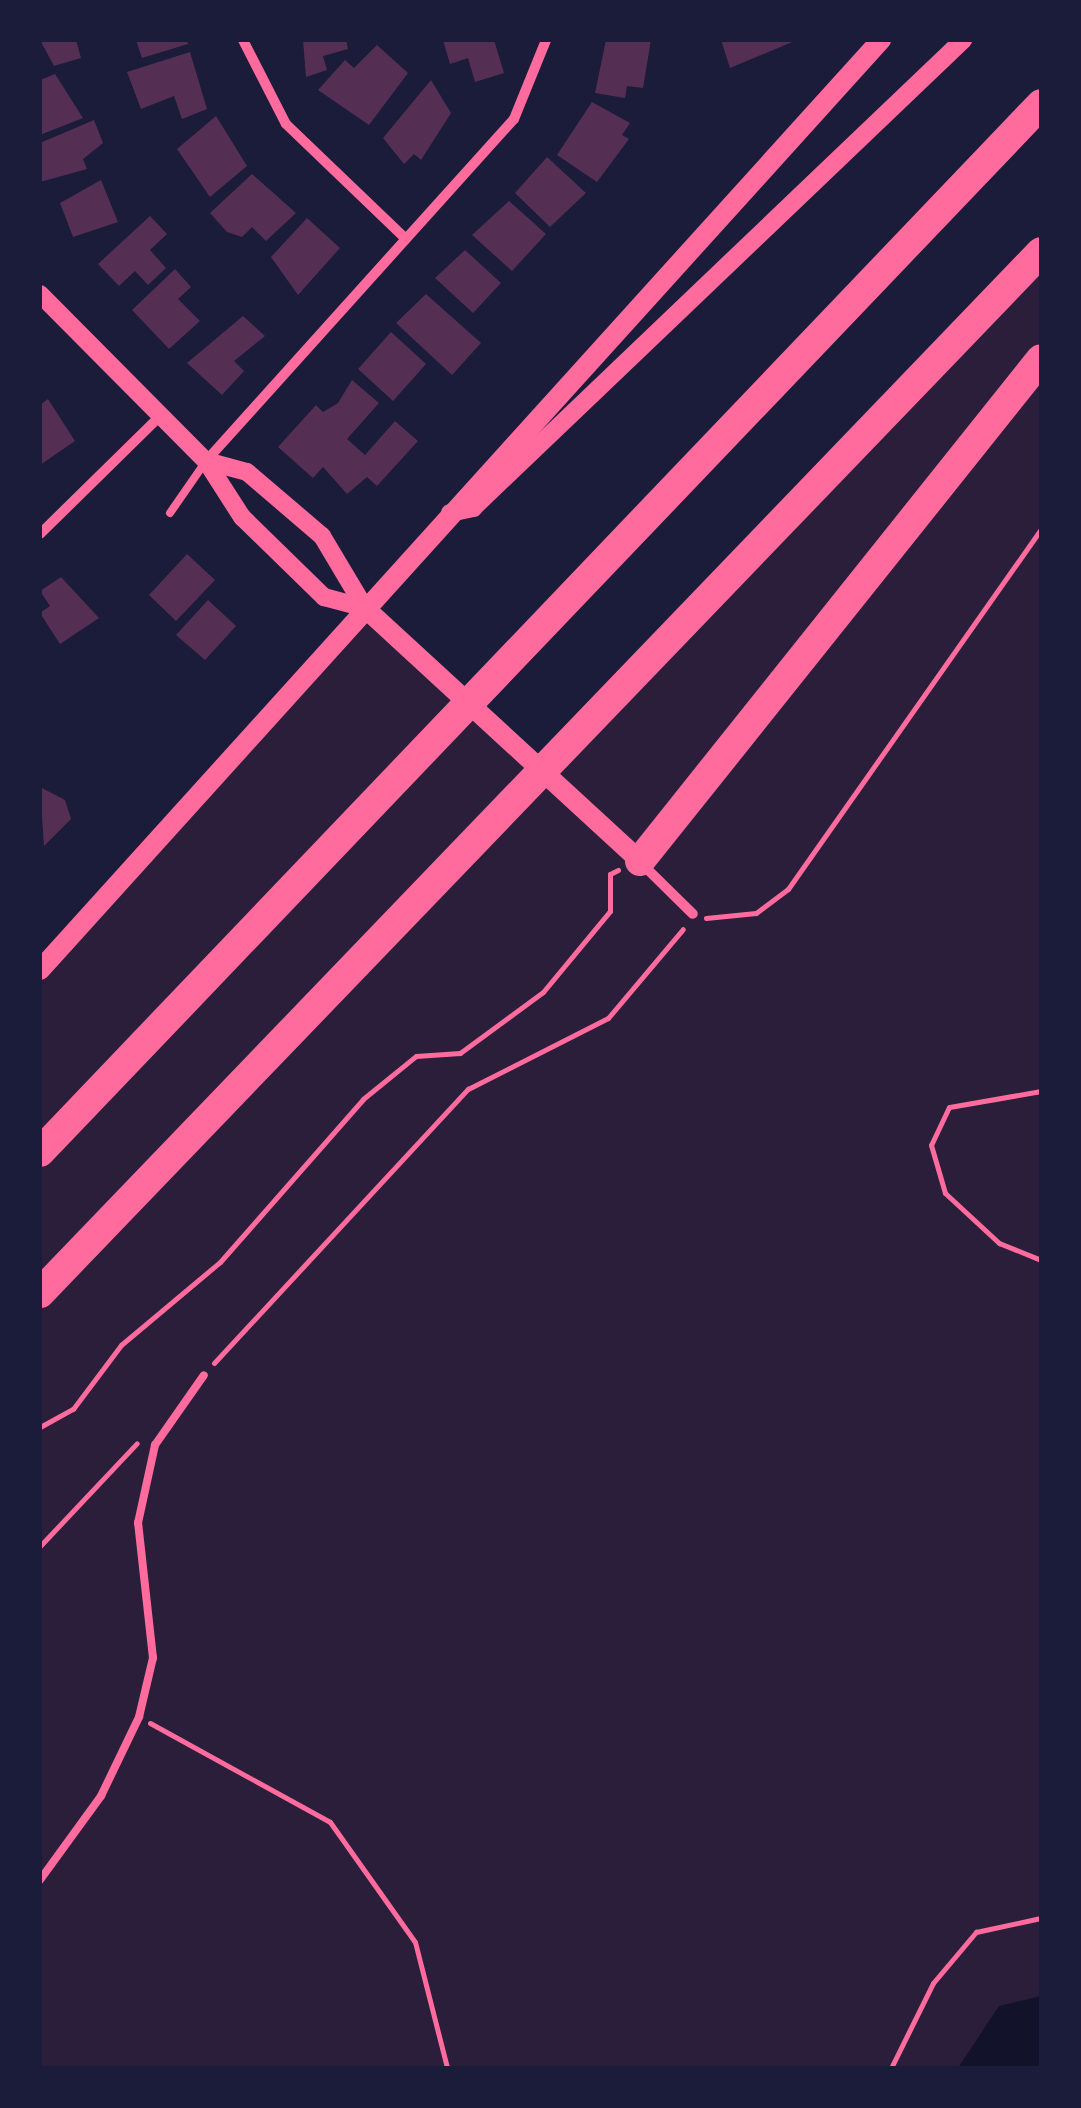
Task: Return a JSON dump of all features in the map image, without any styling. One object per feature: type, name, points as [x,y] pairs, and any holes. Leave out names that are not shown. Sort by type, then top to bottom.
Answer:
[{"type":"highway","points":[[40,1152],[1041,104]]},
{"type":"highway","points":[[40,1293],[1041,252]]},
{"type":"highway","points":[[640,861],[1041,359]]},
{"type":"main road","points":[[40,970],[445,514],[881,40]]},
{"type":"main road","points":[[365,608],[640,861]]},
{"type":"street","points":[[243,40],[286,124],[406,239]]},
{"type":"street","points":[[206,460],[514,119],[546,40]]},
{"type":"street","points":[[445,514],[472,508],[963,40]]},
{"type":"street","points":[[40,294],[159,418],[206,460],[242,516],[324,597],[365,608]]},
{"type":"street","points":[[40,534],[159,418]]},
{"type":"street","points":[[206,460],[257,479],[322,536],[365,608]]},
{"type":"street","points":[[640,861],[692,914]]},
{"type":"lane","points":[[170,513],[206,460]]},
{"type":"lane","points":[[40,1880],[101,1796],[138,1718],[152,1658],[138,1524],[155,1445],[204,1375]]},
{"type":"path","points":[[204,1375],[451,1105],[494,1070],[622,1007],[692,914],[746,916],[788,889],[1041,529]]},
{"type":"path","points":[[40,1426],[73,1409],[121,1345],[220,1262],[363,1099],[416,1056],[460,1053],[542,992],[610,911],[610,874],[640,861]]},
{"type":"path","points":[[1041,1091],[949,1108],[931,1144],[945,1193],[1000,1243],[1041,1260]]},
{"type":"path","points":[[40,1546],[142,1439]]},
{"type":"path","points":[[138,1718],[330,1822],[415,1942],[447,2068]]},
{"type":"path","points":[[892,2068],[933,1983],[976,1932],[1041,1918]]},
{"type":"shaded area","points":[[1041,252],[1041,2068],[40,2068],[40,968],[367,600],[542,770]]},
{"type":"shaded area","points":[[1041,1996],[1041,2068],[958,2068],[999,2006]]},
{"type":"building","points":[[40,40],[76,40],[81,58],[54,66]]},
{"type":"building","points":[[136,40],[187,40],[188,44],[142,58]]},
{"type":"building","points":[[303,40],[346,40],[348,49],[323,56],[327,70],[306,77]]},
{"type":"building","points":[[443,40],[494,40],[504,73],[475,82],[468,58],[450,64]]},
{"type":"building","points":[[606,40],[651,40],[643,88],[627,86],[625,98],[595,93]]},
{"type":"building","points":[[721,40],[797,40],[730,68]]},
{"type":"building","points":[[377,45],[408,73],[369,125],[318,90],[345,60],[354,68]]},
{"type":"building","points":[[190,52],[207,109],[182,119],[174,96],[141,109],[127,72]]},
{"type":"building","points":[[55,74],[83,118],[40,135],[40,80]]},
{"type":"building","points":[[431,80],[451,113],[421,160],[414,154],[404,164],[383,138]]},
{"type":"building","points":[[592,102],[630,123],[622,135],[629,139],[597,182],[557,155]]},
{"type":"building","points":[[216,116],[247,166],[210,197],[177,149]]},
{"type":"building","points":[[94,120],[103,143],[83,159],[87,169],[40,182],[40,143]]},
{"type":"building","points":[[547,157],[586,193],[550,227],[515,193]]},
{"type":"building","points":[[252,174],[296,213],[266,241],[252,227],[242,237],[227,232],[210,213]]},
{"type":"building","points":[[101,180],[118,222],[73,237],[60,203]]},
{"type":"building","points":[[509,201],[546,234],[512,271],[472,235]]},
{"type":"building","points":[[150,216],[167,234],[150,250],[166,268],[148,285],[135,271],[119,286],[98,264]]},
{"type":"building","points":[[307,218],[340,248],[298,295],[271,257]]},
{"type":"building","points":[[465,250],[501,283],[473,313],[435,278]]},
{"type":"building","points":[[175,269],[191,287],[178,299],[200,321],[169,349],[132,310]]},
{"type":"building","points":[[426,294],[481,343],[452,375],[396,323]]},
{"type":"building","points":[[243,316],[265,336],[234,361],[244,371],[222,395],[187,363]]},
{"type":"building","points":[[391,332],[426,364],[393,401],[358,369]]},
{"type":"building","points":[[352,380],[379,403],[347,439],[365,455],[395,421],[418,441],[377,486],[367,477],[347,494],[323,467],[313,478],[278,447],[316,405],[323,412],[338,403]]},
{"type":"building","points":[[48,399],[75,441],[40,465],[40,405]]},
{"type":"building","points":[[187,554],[215,580],[176,621],[149,595]]},
{"type":"building","points":[[61,577],[99,618],[60,644],[40,613],[50,606],[40,591]]},
{"type":"building","points":[[208,600],[236,626],[205,660],[176,635]]},
{"type":"building","points":[[40,787],[65,800],[71,819],[44,846]]}]
